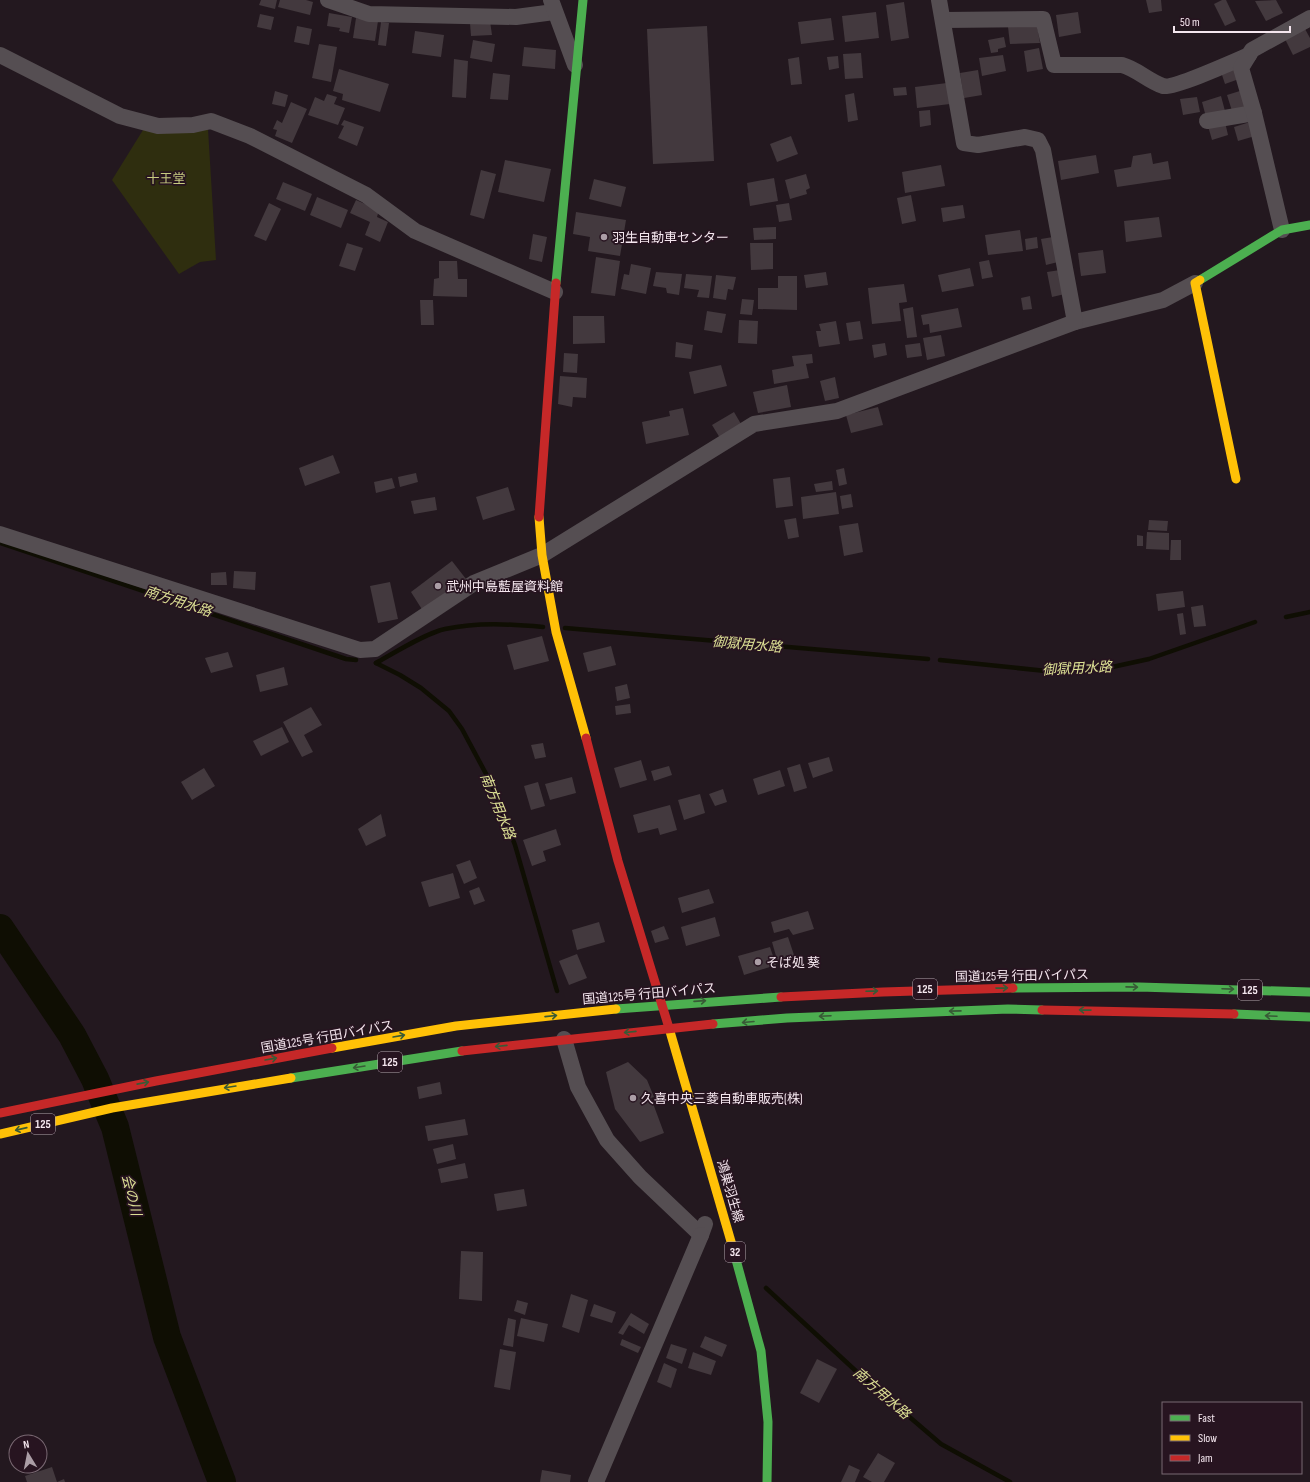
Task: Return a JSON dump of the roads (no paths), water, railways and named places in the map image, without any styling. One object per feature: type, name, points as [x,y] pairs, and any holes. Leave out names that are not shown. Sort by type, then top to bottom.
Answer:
[{"type":"main road","name":"鴻巣羽生線","points":[[583,0],[575,65],[555,292],[539,512],[542,556],[556,632],[598,778],[618,861],[718,1192],[761,1351],[768,1422],[767,1482]]},
{"type":"main road","points":[[1236,479],[1195,283],[1282,230],[1310,225]]},
{"type":"main road","name":"国道125号 行田バイパス","points":[[0,1113],[104,1090],[455,1026],[661,1004],[803,994],[936,988],[1099,987],[1310,992]]},
{"type":"main road","name":"125","points":[[0,1134],[112,1108],[461,1051],[669,1028],[787,1018],[1000,1010],[1184,1012],[1310,1017]]},
{"type":"street","points":[[328,0],[369,14],[516,17],[552,6],[575,65]]},
{"type":"street","points":[[939,0],[944,20],[964,144],[978,145],[1031,137],[1038,140],[1043,150],[1075,322]]},
{"type":"street","points":[[1282,230],[1254,113],[1241,68],[1252,50],[1310,18]]},
{"type":"street","points":[[944,20],[1043,20],[1054,65],[1122,65],[1129,67],[1164,86],[1177,84],[1249,55]]},
{"type":"street","points":[[0,54],[120,116],[158,126],[194,125],[211,121],[250,136],[366,195],[415,231],[555,292]]},
{"type":"street","points":[[1207,121],[1254,113]]},
{"type":"street","points":[[0,534],[360,650],[375,649],[474,583],[542,556],[754,424],[837,411],[1075,322],[1162,300],[1195,283]]},
{"type":"street","points":[[564,1039],[578,1087],[607,1140],[640,1177],[703,1230],[596,1482]]},
{"type":"waterway","name":"南方用水路","points":[[0,543],[346,659],[356,660]]},
{"type":"waterway","name":"御獄用水路","points":[[1286,617],[1310,612]]},
{"type":"waterway","name":"御獄用水路","points":[[940,660],[1046,671],[1103,669],[1149,659],[1255,622]]},
{"type":"waterway","name":"御獄用水路","points":[[376,663],[420,639],[445,629],[470,625],[494,624],[543,627]]},
{"type":"waterway","name":"御獄用水路","points":[[565,628],[928,659]]},
{"type":"waterway","name":"南方用水路","points":[[376,663],[421,688],[449,711],[462,729],[492,785],[515,845],[557,991]]},
{"type":"waterway","name":"会の川","points":[[0,928],[72,1035],[95,1079],[115,1127],[167,1337],[222,1482]]},
{"type":"waterway","name":"南方用水路","points":[[766,1288],[857,1372],[941,1444],[1010,1482]]},
{"type":"place","name":"羽生自動車センター","points":[[604,237]]},
{"type":"place","name":"武州中島藍屋資料館","points":[[438,586]]},
{"type":"place","name":"そば処 葵","points":[[758,962]]},
{"type":"place","name":"久喜中央三菱自動車販売(株)","points":[[633,1098]]},
{"type":"park label","name":"十王堂","points":[[166,178]]}]
